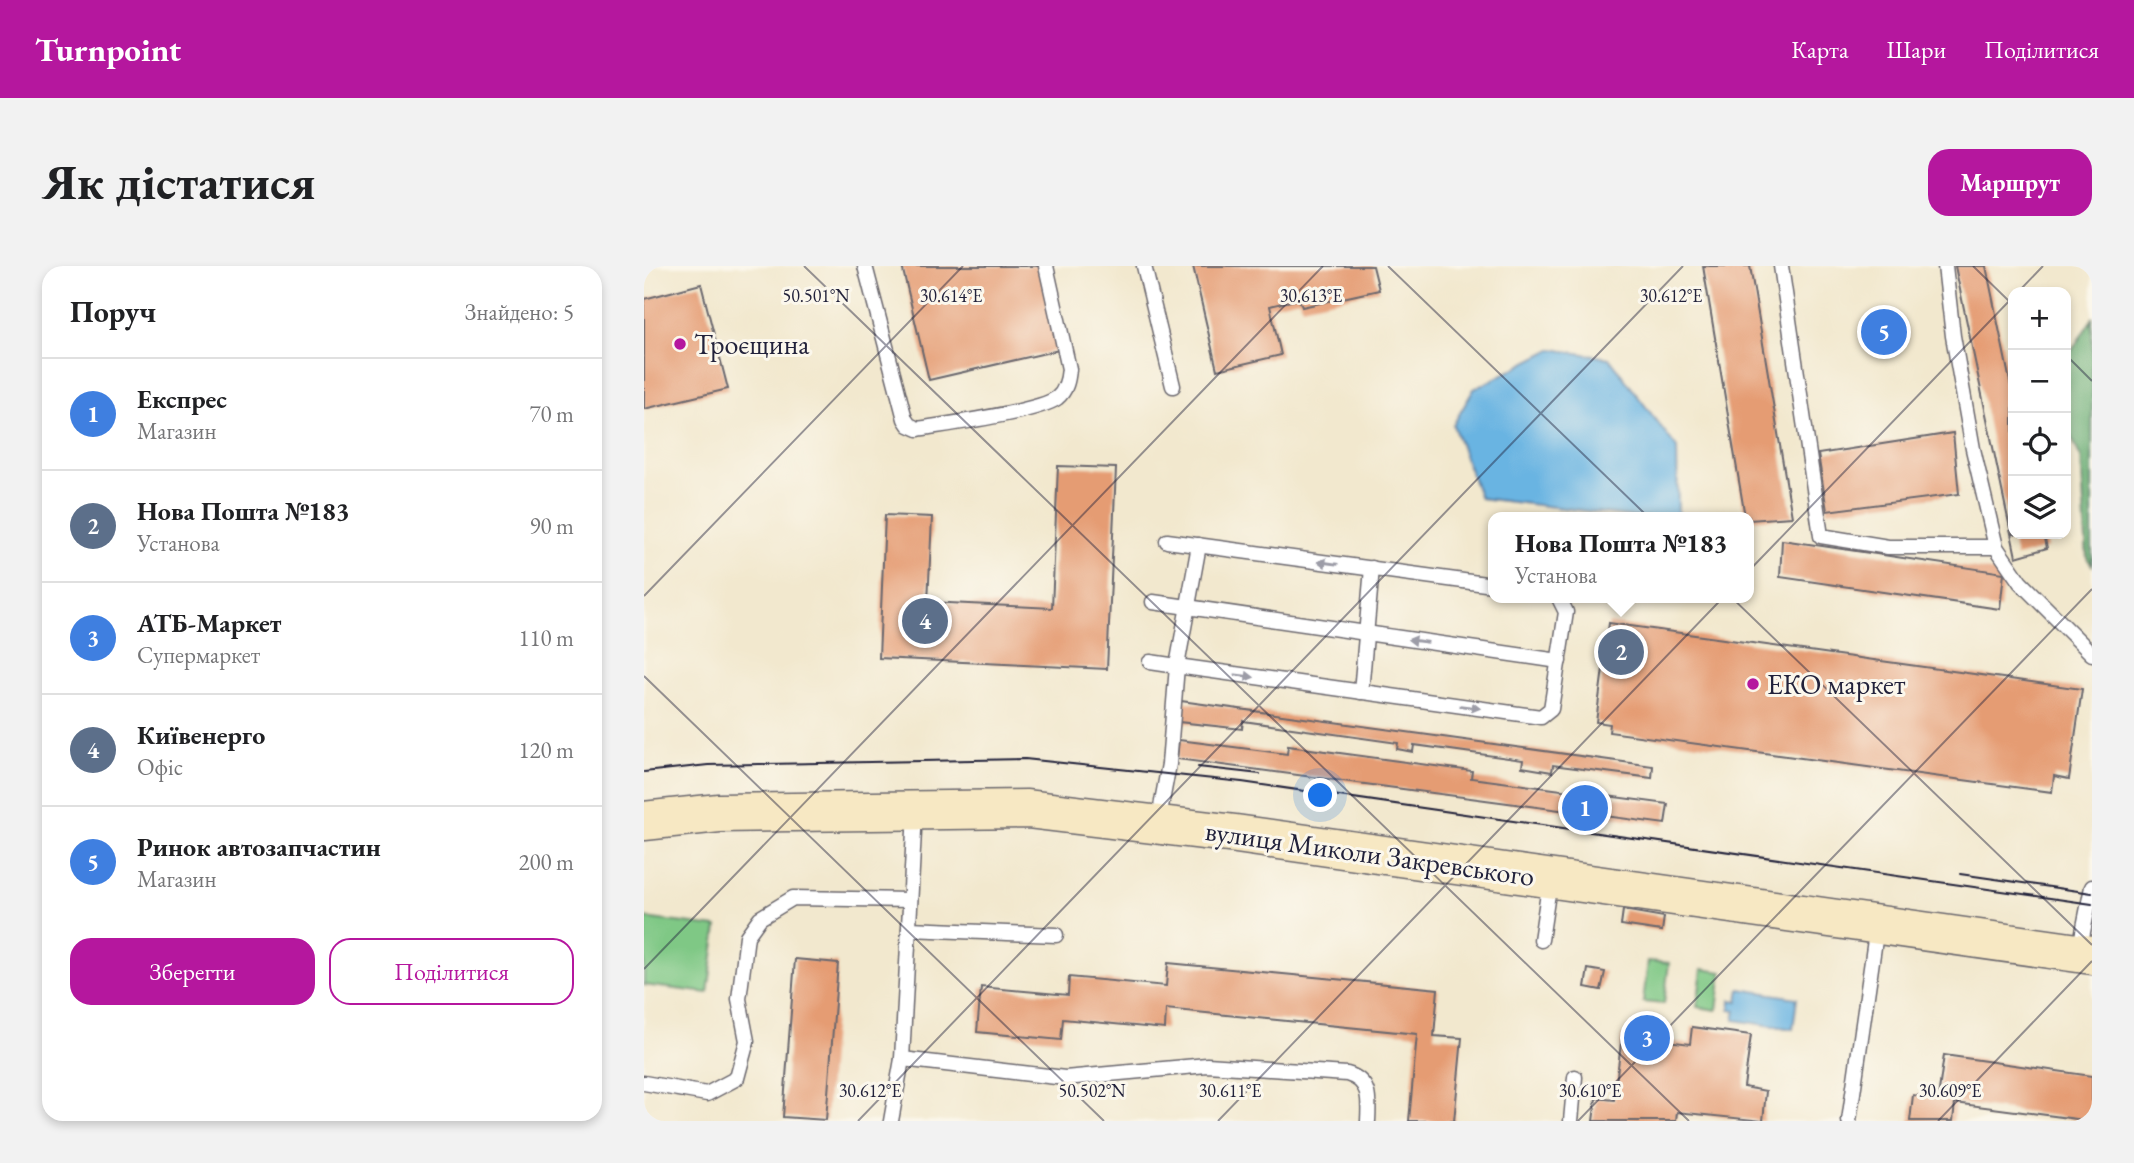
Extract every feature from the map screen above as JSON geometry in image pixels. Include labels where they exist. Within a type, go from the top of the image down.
[{"type":"street","name":"вулиця Миколи Закревського","points":[[644,821],[719,813],[1027,809],[1550,878],[2085,954]]},
{"type":"lane","points":[[865,266],[905,419],[909,425],[918,429],[1037,406],[1059,396],[1068,382],[1069,369],[1046,266]]},
{"type":"lane","points":[[1144,266],[1173,386]]},
{"type":"lane","points":[[1781,266],[1821,536],[1888,547],[1996,547]]},
{"type":"lane","points":[[1945,266],[1953,336],[1973,449],[1996,547],[2020,582],[2092,654]]},
{"type":"lane","points":[[1167,541],[1488,584]]},
{"type":"lane","points":[[1158,825],[1169,764],[1177,666],[1199,545]]},
{"type":"lane","points":[[1361,692],[1372,568]]},
{"type":"lane","points":[[1153,602],[1559,661]]},
{"type":"lane","points":[[1150,662],[1541,717],[1551,709],[1566,612],[1562,603]]},
{"type":"lane","points":[[891,1121],[902,1059],[915,811]]},
{"type":"lane","points":[[1541,940],[1550,878]]},
{"type":"lane","points":[[2085,954],[2092,887]]},
{"type":"lane","points":[[644,1083],[707,1094],[737,1078],[747,1041],[739,999],[747,936],[760,918],[776,906],[793,898],[910,900]]},
{"type":"lane","points":[[1849,1121],[1878,925]]},
{"type":"lane","points":[[909,929],[1056,936]]},
{"type":"lane","points":[[902,1059],[1065,1078],[1208,1065],[1347,1074],[1357,1077],[1370,1097],[1368,1121]]},
{"type":"lane","points":[[1571,1121],[1575,1077]]},
{"type":"green space","points":[[2092,319],[2092,565],[2087,558],[2081,458],[2071,437],[2071,351]]},
{"type":"green space","points":[[644,918],[717,927],[708,993],[644,985]]},
{"type":"green space","points":[[1648,961],[1669,963],[1664,1004],[1643,1002]]},
{"type":"green space","points":[[1702,969],[1722,972],[1717,1010],[1697,1007]]},
{"type":"water","points":[[1552,349],[1609,358],[1677,448],[1678,512],[1593,512],[1480,498],[1453,425],[1474,389]]},
{"type":"water","points":[[1740,989],[1797,998],[1793,1029],[1734,1020],[1736,1010],[1730,1009],[1731,1000],[1738,1001]]},
{"type":"building","points":[[902,266],[1039,266],[1059,350],[929,380]]},
{"type":"building","points":[[1193,266],[1373,266],[1379,290],[1302,307],[1299,299],[1270,306],[1281,355],[1217,370]]},
{"type":"building","points":[[1703,266],[1750,266],[1792,517],[1754,520],[1754,512],[1744,512]]},
{"type":"building","points":[[1955,266],[1986,266],[2008,372],[2008,519]]},
{"type":"building","name":"Троєщина","points":[[701,284],[728,389],[644,409],[644,299]]},
{"type":"building","points":[[1953,433],[1959,494],[1827,511],[1818,454]]},
{"type":"building","points":[[1058,466],[1116,468],[1107,669],[879,658],[885,515],[932,517],[928,602],[1052,608]]},
{"type":"building","points":[[2012,539],[2045,539],[2047,548],[2016,557]]},
{"type":"building","points":[[1782,540],[2004,573],[2000,609],[1780,577]]},
{"type":"building","points":[[1609,623],[2082,689],[2069,779],[2054,776],[2052,792],[1609,732],[1610,724],[1596,722]]},
{"type":"building","points":[[1181,701],[1653,766],[1652,778],[1553,765],[1552,772],[1522,767],[1523,760],[1414,745],[1413,752],[1397,749],[1398,743],[1243,721],[1242,729],[1179,722]]},
{"type":"building","points":[[1179,740],[1287,754],[1288,746],[1472,771],[1471,778],[1668,804],[1665,824],[1177,759]]},
{"type":"building","points":[[1623,910],[1664,917],[1662,931],[1621,925]]},
{"type":"building","points":[[795,959],[838,963],[826,1120],[783,1117]]},
{"type":"building","points":[[1168,963],[1438,989],[1434,1036],[1462,1038],[1454,1121],[1409,1121],[1417,1034],[1166,1009],[1165,1029],[1063,1019],[1061,1040],[977,1032],[981,987],[1068,995],[1069,977],[1166,986]]},
{"type":"building","points":[[1588,969],[1605,972],[1601,990],[1585,987]]},
{"type":"building","points":[[1692,1027],[1751,1035],[1744,1087],[1766,1091],[1763,1121],[1677,1112],[1676,1121],[1593,1121],[1596,1098],[1614,1100],[1622,1035],[1690,1044]]},
{"type":"building","points":[[1944,1055],[2092,1076],[2092,1121],[1955,1103],[1953,1121],[1910,1121],[1913,1095],[1938,1098]]},
{"type":"tram line","points":[[644,772],[708,765],[1025,759],[1242,782],[2092,904]]},
{"type":"tram line","points":[[1198,767],[1260,774]]},
{"type":"tram line","points":[[1960,874],[2092,893]]},
{"type":"place","name":"Ринок автозапчастин","points":[[1884,332]]},
{"type":"place","name":"Троєщина","points":[[680,344]]},
{"type":"place","name":"Київенерго","points":[[925,621]]},
{"type":"place","name":"Нова Пошта №183","points":[[1621,652]]},
{"type":"place","name":"ЕКО маркет","points":[[1753,684]]},
{"type":"place","name":"Експрес","points":[[1585,808]]},
{"type":"place","name":"АТБ-Маркет","points":[[1647,1038]]}]
